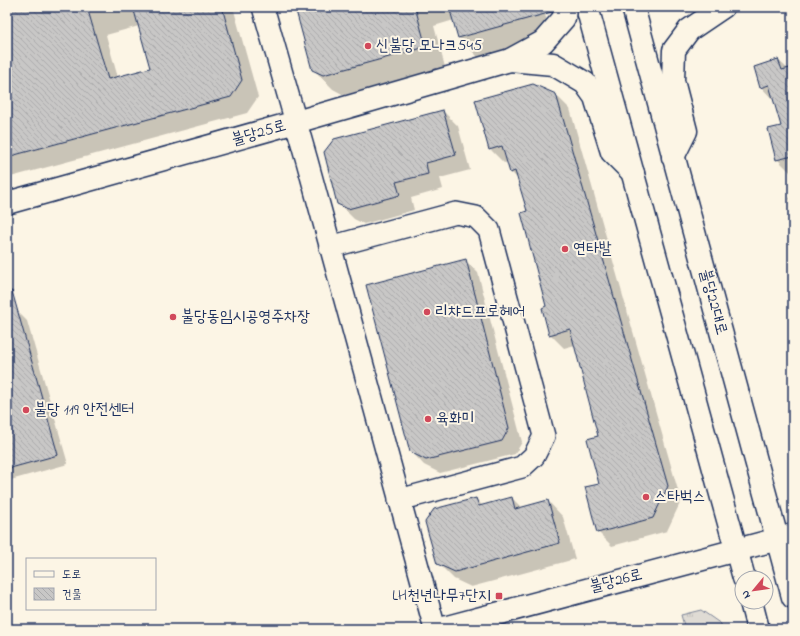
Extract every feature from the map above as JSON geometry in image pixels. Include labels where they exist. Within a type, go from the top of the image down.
[{"type":"street","points":[[263,7],[435,629]]},
{"type":"street","points":[[510,60],[543,42],[564,18],[565,7]]},
{"type":"street","points":[[588,7],[742,570]]},
{"type":"street","name":"불당22대로","points":[[633,7],[673,156],[785,537],[793,597]]},
{"type":"street","points":[[673,156],[686,132],[672,81],[674,50],[689,30],[723,7]]},
{"type":"street","points":[[510,60],[553,64],[585,83],[595,97],[612,152],[633,173]]},
{"type":"street","name":"불당25로","points":[[7,203],[510,60]]},
{"type":"street","points":[[330,247],[456,213],[476,217],[489,230],[544,436],[534,456],[522,467],[399,500]]},
{"type":"street","name":"불당26로","points":[[440,629],[785,537]]},
{"type":"street","points":[[753,610],[758,629]]},
{"type":"green space","points":[[701,610],[721,624],[722,629],[685,629],[681,615]]},
{"type":"building","points":[[7,7],[87,7],[108,79],[150,68],[133,7],[222,7],[242,80],[231,97],[7,157]]},
{"type":"building","name":"신불당 모나크545","points":[[295,7],[415,7],[426,47],[323,75],[312,70]]},
{"type":"building","points":[[449,7],[551,7],[552,12],[458,38]]},
{"type":"building","points":[[778,59],[782,70],[793,67],[793,156],[776,160],[768,129],[781,126],[769,85],[760,88],[754,67]]},
{"type":"building","points":[[533,84],[556,94],[668,486],[653,518],[597,533],[585,487],[599,484],[587,439],[598,436],[570,329],[549,335],[542,308],[546,306],[521,213],[527,211],[515,171],[510,173],[502,146],[489,150],[475,100]]},
{"type":"building","points":[[443,110],[456,155],[426,163],[428,174],[396,182],[400,195],[348,209],[337,204],[324,152],[334,139]]},
{"type":"building","points":[[466,259],[509,428],[502,441],[426,460],[410,452],[366,285]]},
{"type":"building","name":"불당 119 안전센터","points":[[12,291],[58,455],[7,469],[7,292]]},
{"type":"building","points":[[512,497],[515,509],[548,500],[560,543],[455,572],[437,564],[425,522],[434,509],[476,498],[479,506]]},
{"type":"place","name":"신불당 모나크545","points":[[368,46]]},
{"type":"place","name":"연타발","points":[[565,249]]},
{"type":"place","name":"리챠드프로헤어","points":[[427,312]]},
{"type":"place","name":"불당동임시공영주차장","points":[[173,317]]},
{"type":"place","name":"불당 119 안전센터","points":[[26,410]]},
{"type":"place","name":"육화미","points":[[428,419]]},
{"type":"place","name":"스타벅스","points":[[646,497]]},
{"type":"place","name":"LH천년나무7단지","points":[[499,596]]}]
